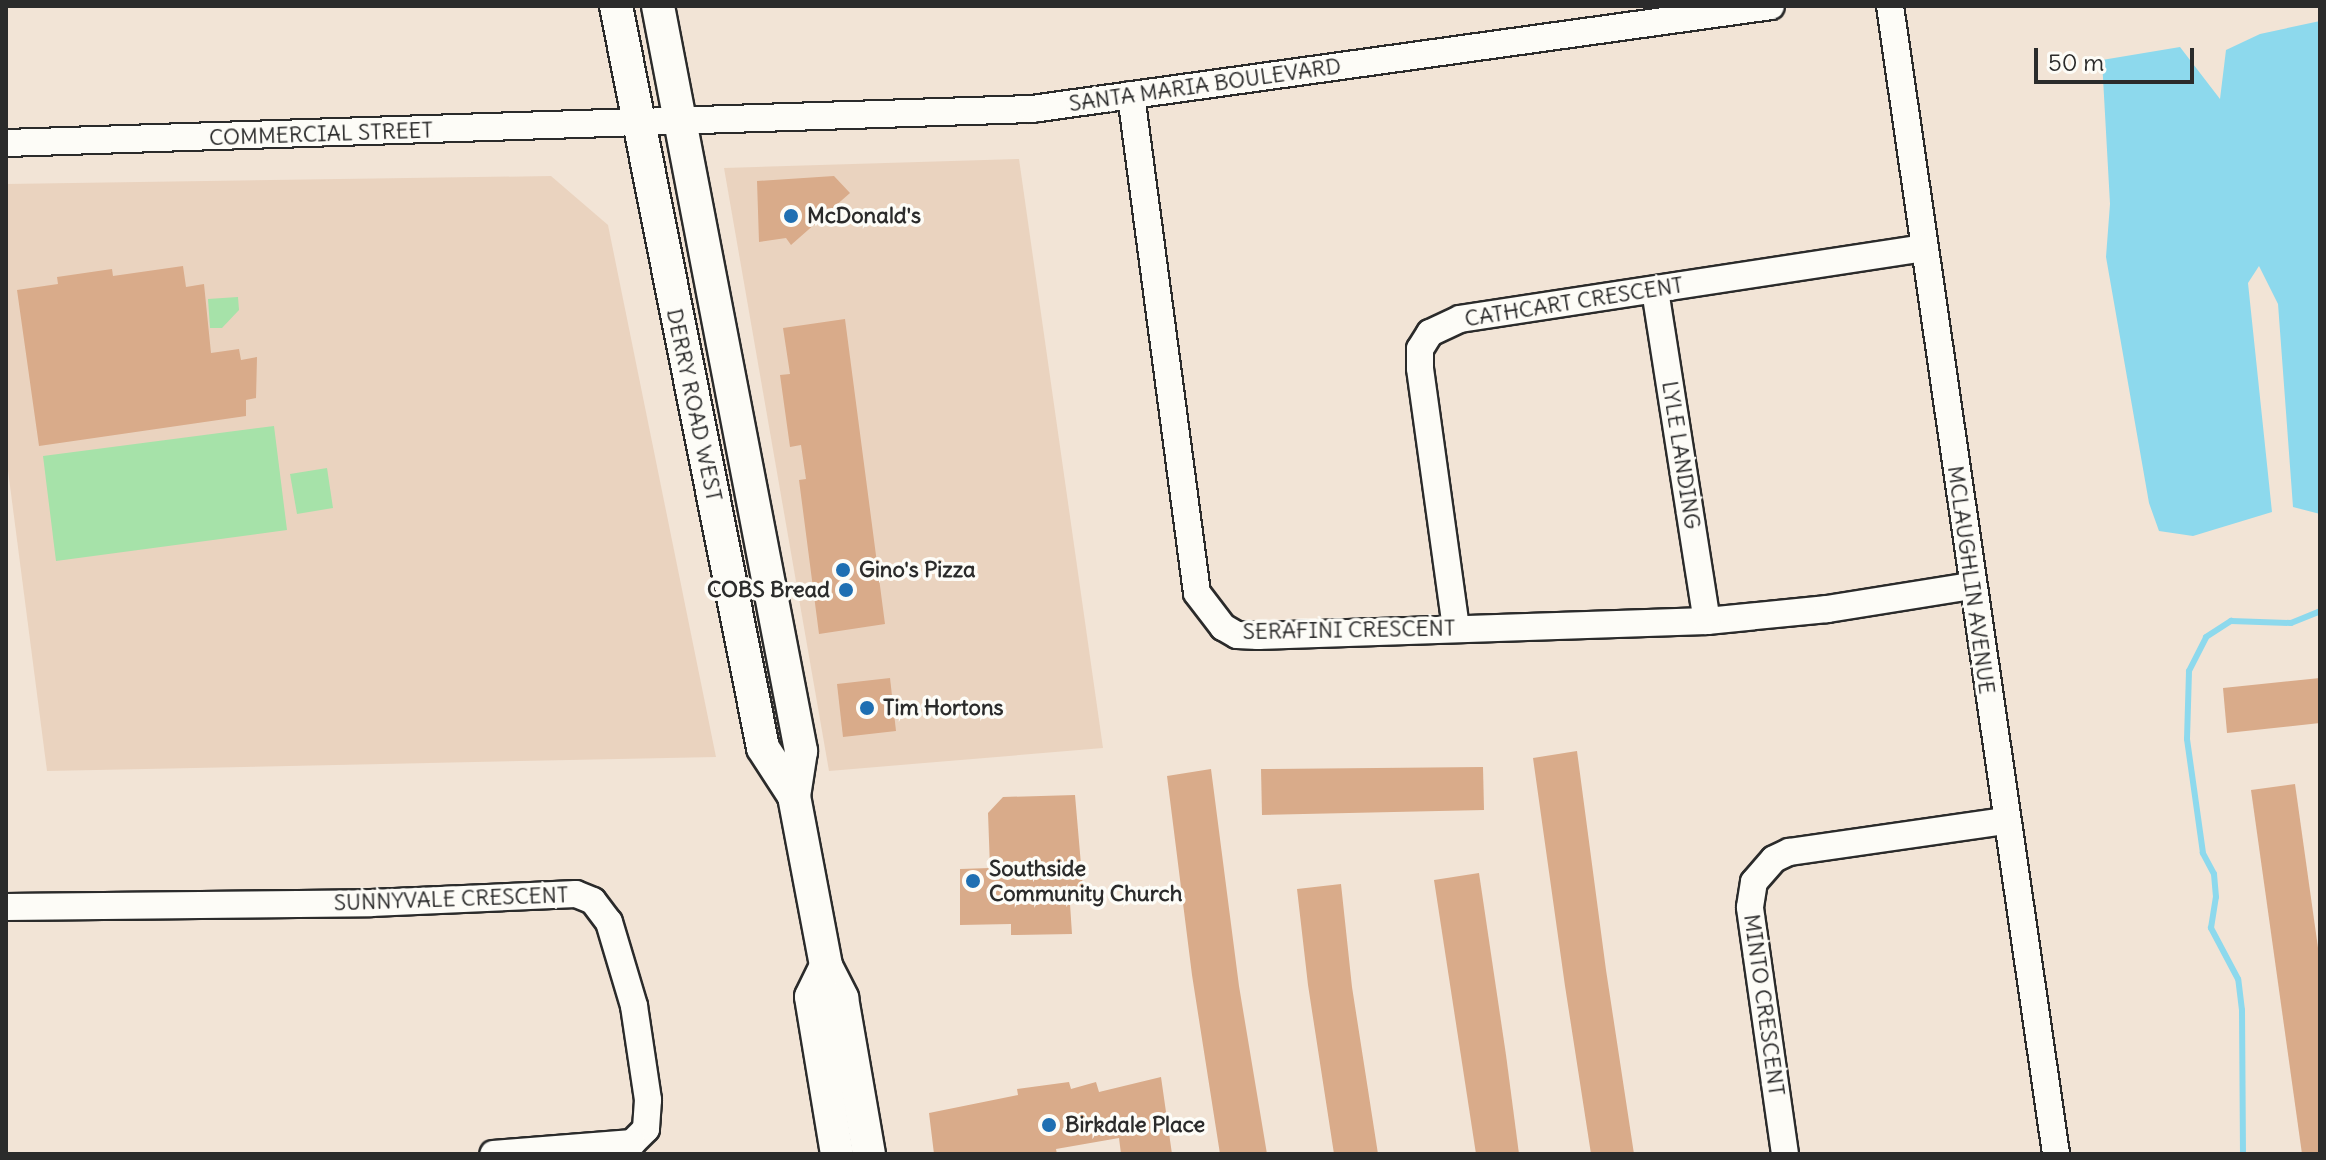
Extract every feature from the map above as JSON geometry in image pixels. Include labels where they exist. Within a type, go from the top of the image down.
[{"type":"main road","name":"DERRY ROAD WEST","points":[[616,6],[635,121],[763,748],[794,796]]},
{"type":"main road","name":"DERRY ROAD WEST","points":[[658,6],[801,751],[794,796],[826,966],[842,998],[869,1154]]},
{"type":"main road","points":[[826,966],[811,997],[837,1154]]},
{"type":"street","name":"SANTA MARIA BOULEVARD","points":[[635,121],[679,123],[981,113],[1771,6]]},
{"type":"street","name":"MCLAUGHLIN AVENUE","points":[[1890,6],[1971,586],[2056,1154]]},
{"type":"street","name":"SERAFINI CRESCENT","points":[[1131,95],[1197,593],[1208,613],[1237,635],[1707,621],[1827,609],[1971,586]]},
{"type":"street","name":"COMMERCIAL STREET","points":[[6,143],[635,121]]},
{"type":"street","name":"CATHCART CRESCENT","points":[[1456,628],[1420,349],[1430,333],[1460,319],[1924,248]]},
{"type":"street","name":"LYLE LANDING","points":[[1655,290],[1707,621]]},
{"type":"street","name":"MINTO CRESCENT","points":[[1785,1154],[1750,907],[1754,882],[1774,859],[1789,852],[2005,821]]},
{"type":"street","name":"SUNNYVALE CRESCENT","points":[[6,907],[371,903],[562,894],[593,901],[609,922],[634,1006],[648,1100],[646,1129],[632,1143],[493,1154]]},
{"type":"shaded area","points":[[1019,159],[1103,748],[829,771],[724,168]]},
{"type":"shaded area","points":[[551,176],[608,225],[716,757],[47,771],[6,455],[6,184]]},
{"type":"green space","points":[[238,297],[239,310],[222,328],[210,328],[208,299]]},
{"type":"green space","points":[[274,426],[287,530],[56,561],[43,456]]},
{"type":"green space","points":[[327,468],[333,508],[297,514],[290,474]]},
{"type":"water","points":[[2320,21],[2320,514],[2293,507],[2278,304],[2259,266],[2248,283],[2272,512],[2193,536],[2159,531],[2149,503],[2106,257],[2110,204],[2102,60],[2180,47],[2220,99],[2226,50],[2260,34]]},
{"type":"building","name":"McDonald's","points":[[834,176],[850,193],[791,245],[786,238],[759,242],[757,181]]},
{"type":"building","points":[[183,266],[186,287],[204,284],[211,353],[239,349],[241,360],[257,357],[256,398],[246,400],[246,416],[39,446],[17,290],[58,284],[57,277],[112,269],[113,276]]},
{"type":"building","points":[[845,319],[885,624],[819,634],[799,480],[806,479],[801,445],[790,447],[780,375],[790,374],[783,328]]},
{"type":"building","name":"Tim Hortons","points":[[890,678],[896,731],[843,737],[837,684]]},
{"type":"building","points":[[2320,678],[2320,723],[2227,733],[2223,688]]},
{"type":"building","points":[[1577,751],[1634,1154],[1591,1154],[1565,986],[1533,758]]},
{"type":"building","points":[[1483,767],[1484,810],[1262,815],[1261,769]]},
{"type":"building","points":[[1211,769],[1239,986],[1267,1154],[1220,1154],[1192,975],[1167,776]]},
{"type":"building","points":[[2295,784],[2320,962],[2320,1154],[2302,1154],[2251,790]]},
{"type":"building","points":[[1075,795],[1083,888],[1069,889],[1072,934],[1011,935],[1011,924],[960,925],[960,869],[990,868],[988,813],[1003,797]]},
{"type":"building","points":[[1479,873],[1519,1154],[1476,1154],[1434,880]]},
{"type":"building","points":[[1341,884],[1352,987],[1378,1154],[1334,1154],[1308,985],[1297,889]]},
{"type":"building","name":"Birkdale Place","points":[[1161,1077],[1172,1154],[1121,1154],[1119,1138],[1056,1149],[1057,1154],[934,1154],[929,1113],[1018,1095],[1017,1089],[1069,1082],[1071,1089],[1096,1082],[1099,1092]]},
{"type":"waterway","points":[[2243,1154],[2242,1010],[2238,979],[2211,928],[2216,897],[2214,874],[2203,853],[2187,739],[2189,671],[2206,637],[2231,621],[2291,623],[2320,611]]},
{"type":"place","name":"McDonald's","points":[[791,216]]},
{"type":"place","name":"Gino's Pizza","points":[[843,570]]},
{"type":"place","name":"COBS Bread","points":[[846,590]]},
{"type":"place","name":"Tim Hortons","points":[[867,708]]},
{"type":"place","name":"Southside Community Church","points":[[973,881]]},
{"type":"place","name":"Birkdale Place","points":[[1049,1125]]}]
